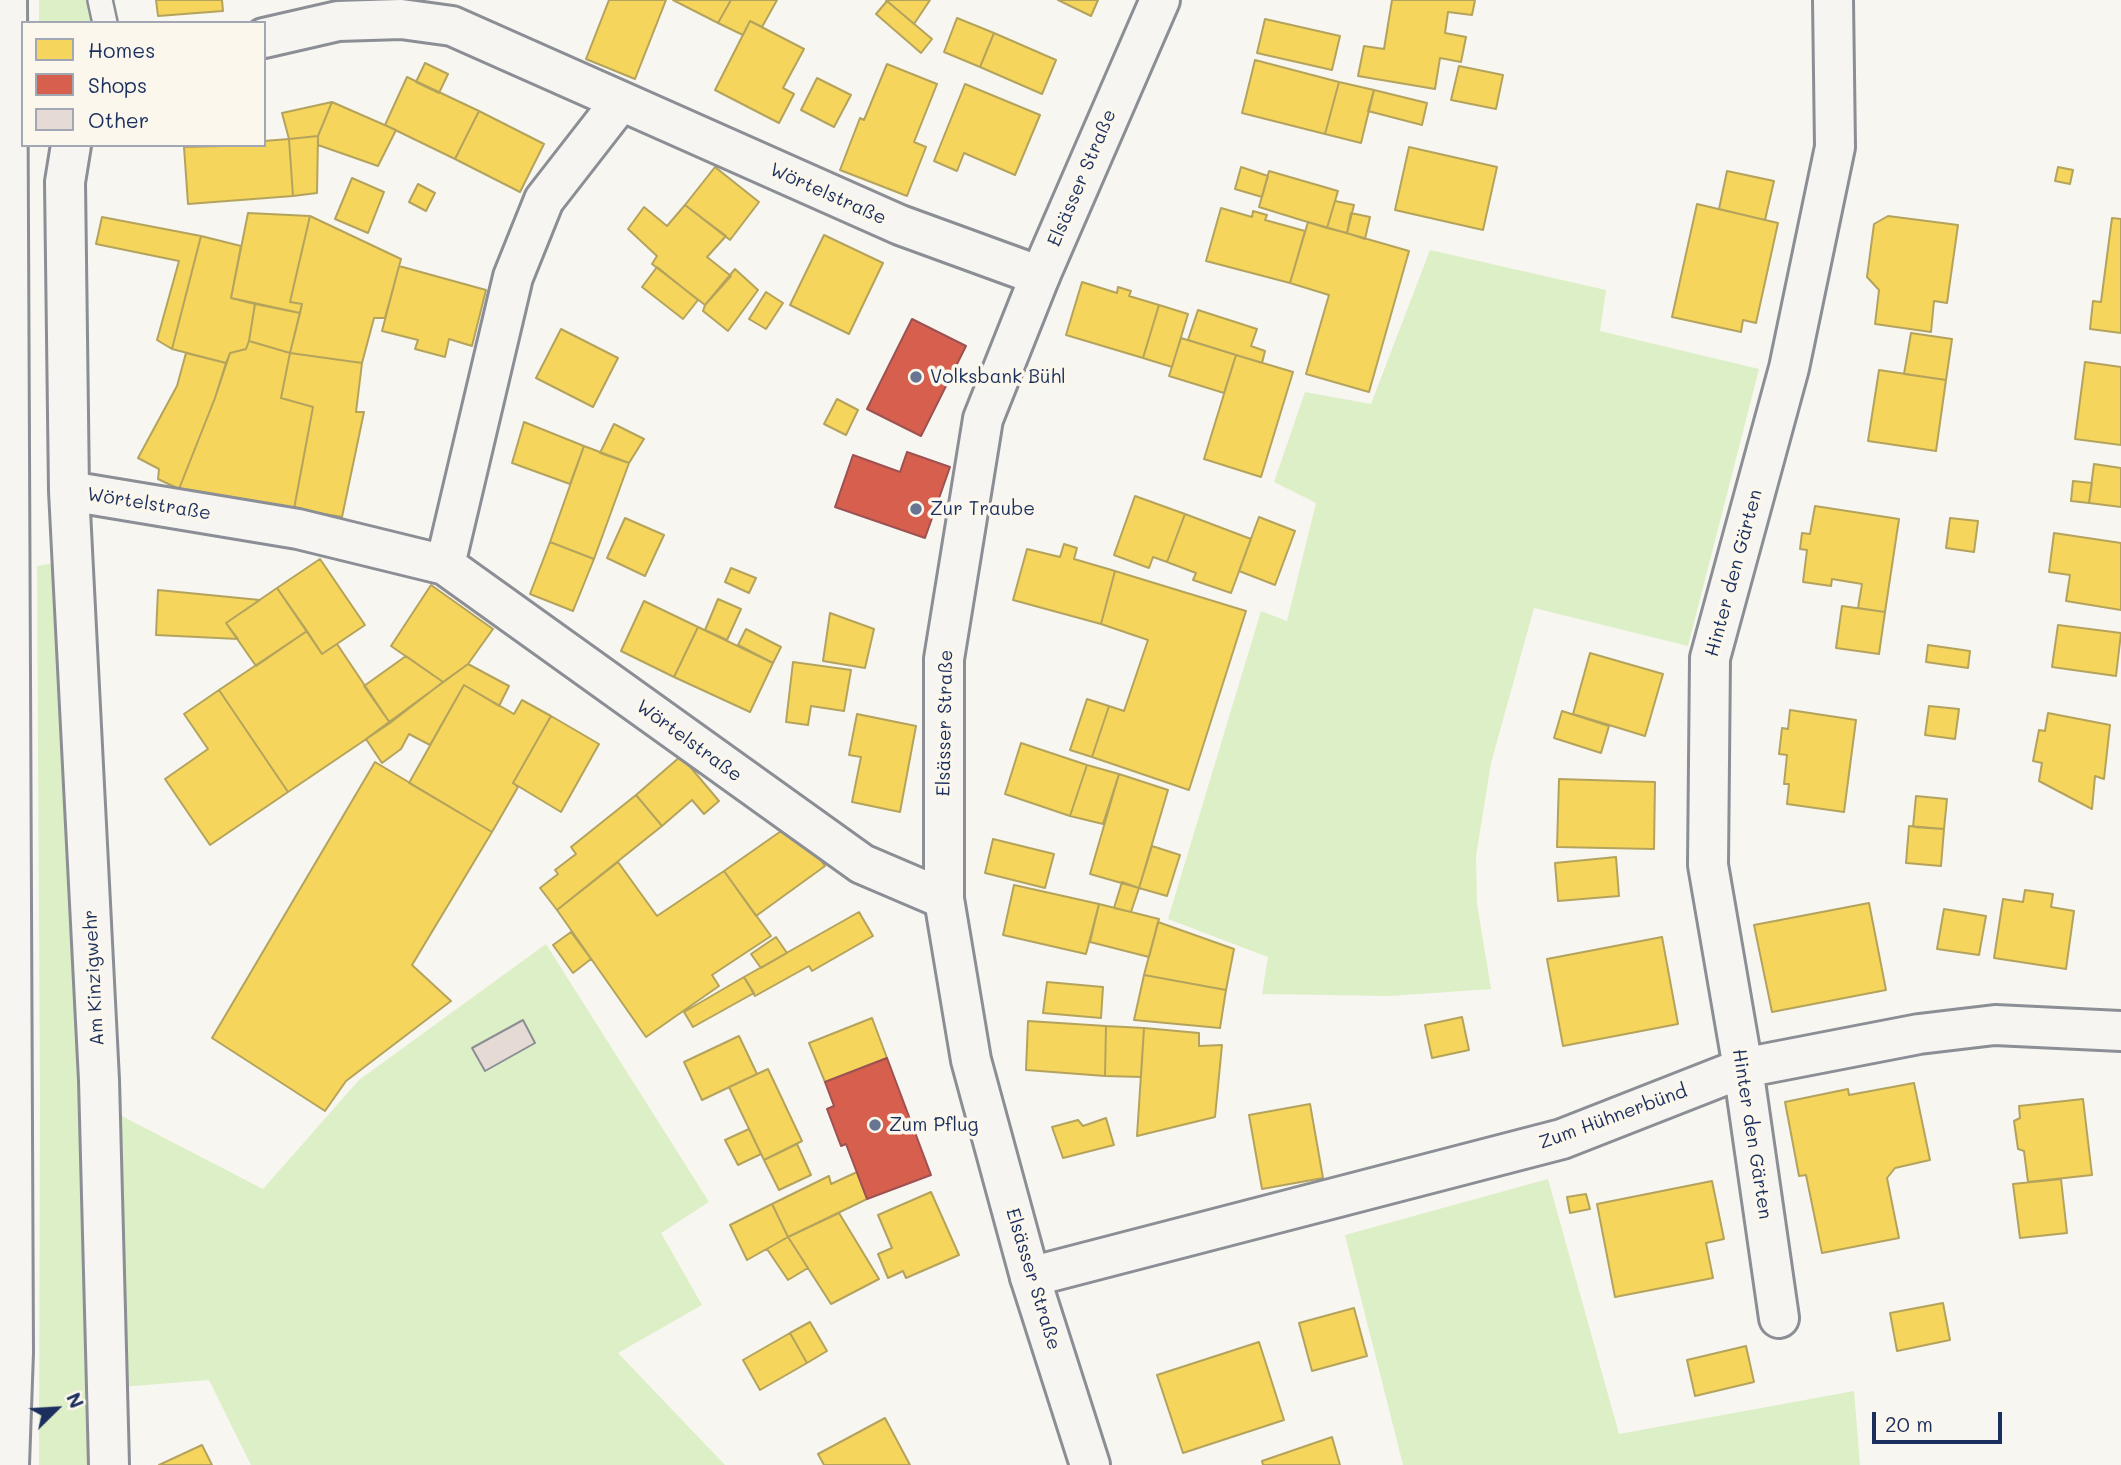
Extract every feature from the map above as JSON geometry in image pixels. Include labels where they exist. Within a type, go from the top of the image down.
[{"type":"main road","points":[[7,0],[13,1352],[9,1465]]},
{"type":"main road","name":"Elsässer Straße","points":[[1090,1465],[1030,1277],[971,1060],[944,899],[944,659],[983,419],[1040,276],[1160,0]]},
{"type":"main road","name":"Hinter den Gärten","points":[[1779,1318],[1743,1068],[1708,864],[1710,658],[1789,368],[1835,147],[1833,0]]},
{"type":"main road","name":"Wörtelstraße","points":[[266,38],[338,21],[401,19],[452,26],[900,226],[1040,276]]},
{"type":"main road","points":[[445,565],[513,277],[544,200],[621,101]]},
{"type":"main road","name":"Wörtelstraße","points":[[71,147],[65,181],[69,491],[298,529],[445,565],[862,864],[944,899]]},
{"type":"main road","name":"Am Kinzigwehr","points":[[69,491],[99,1080],[109,1465]]},
{"type":"main road","name":"Zum Hühnerbünd","points":[[1030,1277],[1562,1139],[1743,1068],[1919,1034],[1995,1025],[2121,1031]]},
{"type":"lane","points":[[100,0],[105,21]]},
{"type":"green space","points":[[39,0],[97,0],[92,21],[39,21]]},
{"type":"green space","points":[[1430,250],[1606,290],[1600,331],[1759,369],[1688,646],[1534,608],[1491,763],[1476,856],[1477,904],[1491,989],[1390,996],[1262,994],[1268,957],[1168,919],[1261,611],[1287,621],[1316,503],[1274,482],[1305,392],[1371,404]]},
{"type":"green space","points":[[61,562],[85,1097],[263,1189],[359,1080],[546,944],[709,1202],[661,1233],[702,1305],[618,1353],[725,1465],[251,1465],[209,1380],[108,1388],[109,1465],[39,1465],[37,566]]},
{"type":"green space","points":[[1548,1179],[1619,1434],[1854,1391],[1860,1465],[1403,1465],[1345,1235]]},
{"type":"building: Homes","points":[[156,0],[222,0],[223,11],[158,16]]},
{"type":"building: Homes","points":[[609,0],[666,0],[635,79],[586,59]]},
{"type":"building: Homes","points":[[673,0],[731,0],[718,23]]},
{"type":"building: Homes","points":[[731,0],[777,0],[762,27],[750,21],[743,35],[718,23]]},
{"type":"building: Homes","points":[[886,0],[930,0],[914,24]]},
{"type":"building: Homes","points":[[1058,0],[1098,0],[1091,16]]},
{"type":"building: Homes","points":[[1392,0],[1475,0],[1472,15],[1448,12],[1445,33],[1466,37],[1461,62],[1440,58],[1435,89],[1358,76],[1364,46],[1384,49]]},
{"type":"building: Homes","points":[[887,1],[932,39],[921,53],[876,14]]},
{"type":"building: Homes","points":[[957,18],[994,33],[980,67],[944,52]]},
{"type":"building: Homes","points":[[1265,19],[1340,36],[1332,70],[1257,53]]},
{"type":"building: Homes","points":[[750,21],[804,49],[783,88],[794,94],[779,123],[715,90]]},
{"type":"building: Homes","points":[[994,33],[1056,60],[1042,94],[980,67]]},
{"type":"building: Homes","points":[[1255,60],[1339,82],[1325,134],[1242,113]]},
{"type":"building: Homes","points":[[425,63],[448,74],[439,93],[416,82]]},
{"type":"building: Homes","points":[[887,64],[937,84],[914,142],[926,147],[907,196],[840,170],[860,118],[864,120]]},
{"type":"building: Homes","points":[[1459,66],[1503,75],[1496,109],[1451,100]]},
{"type":"building: Homes","points":[[407,77],[479,111],[455,159],[385,125]]},
{"type":"building: Homes","points":[[817,78],[851,95],[834,127],[801,110]]},
{"type":"building: Homes","points":[[1339,82],[1374,90],[1361,143],[1325,134]]},
{"type":"building: Homes","points":[[965,84],[1040,115],[1015,175],[964,153],[957,171],[934,161]]},
{"type":"building: Homes","points":[[1374,90],[1427,103],[1422,125],[1368,111]]},
{"type":"building: Homes","points":[[332,102],[318,136],[289,139],[282,113]]},
{"type":"building: Homes","points":[[332,102],[396,130],[378,166],[318,145],[318,136]]},
{"type":"building: Homes","points":[[479,111],[544,144],[520,192],[455,159]]},
{"type":"building: Homes","points":[[318,136],[317,193],[293,196],[289,139]]},
{"type":"building: Homes","points":[[289,139],[293,196],[188,204],[184,147],[266,147],[266,141]]},
{"type":"building: Homes","points":[[1409,147],[1497,167],[1483,230],[1395,210]]},
{"type":"building: Homes","points":[[715,167],[759,202],[730,240],[685,205]]},
{"type":"building: Homes","points":[[1241,167],[1268,176],[1262,197],[1235,189]]},
{"type":"building: Homes","points":[[2058,167],[2073,170],[2070,184],[2055,181]]},
{"type":"building: Homes","points":[[1269,171],[1338,191],[1327,228],[1259,207]]},
{"type":"building: Homes","points":[[1727,171],[1774,181],[1765,220],[1719,209]]},
{"type":"building: Homes","points":[[352,178],[384,192],[368,233],[335,219]]},
{"type":"building: Homes","points":[[418,184],[435,193],[426,211],[409,202]]},
{"type":"building: Homes","points":[[1335,201],[1354,205],[1347,233],[1327,228]]},
{"type":"building: Homes","points":[[1697,204],[1778,223],[1756,323],[1743,320],[1741,332],[1672,317]]},
{"type":"building: Homes","points":[[685,205],[726,236],[707,257],[731,276],[705,305],[652,264],[657,256],[628,229],[644,207],[667,226]]},
{"type":"building: Homes","points":[[1221,208],[1252,217],[1253,211],[1267,215],[1265,220],[1305,231],[1290,283],[1206,261]]},
{"type":"building: Homes","points":[[248,213],[310,216],[290,302],[302,304],[300,313],[231,298]]},
{"type":"building: Homes","points":[[1351,213],[1370,217],[1365,239],[1347,233]]},
{"type":"building: Homes","points":[[310,216],[401,259],[385,318],[374,318],[362,363],[290,353],[302,304],[290,302]]},
{"type":"building: Homes","points":[[1888,216],[1958,225],[1947,303],[1934,301],[1931,332],[1875,324],[1879,290],[1867,277],[1874,224]]},
{"type":"building: Homes","points":[[102,217],[201,236],[172,349],[157,340],[179,261],[96,244]]},
{"type":"building: Homes","points":[[2112,218],[2121,219],[2121,333],[2090,329],[2093,301],[2101,302]]},
{"type":"building: Homes","points":[[1308,222],[1409,251],[1369,392],[1306,374],[1329,295],[1290,283]]},
{"type":"building: Homes","points":[[824,235],[883,263],[849,334],[790,305]]},
{"type":"building: Homes","points":[[201,236],[241,246],[231,298],[255,304],[246,349],[230,353],[226,363],[172,349]]},
{"type":"building: Homes","points":[[399,266],[486,290],[472,346],[449,339],[445,357],[415,349],[418,340],[382,331]]},
{"type":"building: Homes","points":[[657,267],[698,300],[683,319],[642,287]]},
{"type":"building: Homes","points":[[735,269],[758,290],[728,331],[703,311]]},
{"type":"building: Homes","points":[[1082,282],[1117,293],[1118,287],[1131,291],[1129,296],[1159,305],[1143,358],[1066,335]]},
{"type":"building: Homes","points":[[766,292],[783,303],[766,329],[749,319]]},
{"type":"building: Homes","points":[[255,304],[300,313],[290,353],[249,341]]},
{"type":"building: Homes","points":[[1159,305],[1188,314],[1172,367],[1143,358]]},
{"type":"building: Homes","points":[[1198,310],[1257,329],[1251,346],[1265,351],[1262,363],[1188,340]]},
{"type":"building: Homes","points":[[561,329],[618,358],[593,407],[536,378]]},
{"type":"building: Homes","points":[[1911,333],[1952,339],[1946,380],[1904,374]]},
{"type":"building: Homes","points":[[1181,338],[1236,355],[1224,393],[1169,376]]},
{"type":"building: Homes","points":[[249,341],[290,353],[281,398],[313,407],[294,509],[179,489],[230,353],[246,349]]},
{"type":"building: Homes","points":[[186,353],[226,363],[179,489],[158,479],[159,469],[138,458],[177,386]]},
{"type":"building: Homes","points":[[290,353],[362,363],[356,412],[364,412],[342,517],[294,509],[313,407],[281,398]]},
{"type":"building: Homes","points":[[1236,355],[1293,372],[1261,477],[1204,459]]},
{"type":"building: Homes","points":[[2085,362],[2121,367],[2121,445],[2075,439]]},
{"type":"building: Homes","points":[[1879,370],[1946,380],[1936,451],[1868,441]]},
{"type":"building: Homes","points":[[837,399],[858,410],[846,435],[824,424]]},
{"type":"building: Homes","points":[[524,422],[584,446],[570,484],[512,463]]},
{"type":"building: Homes","points":[[614,424],[644,439],[629,463],[600,453]]},
{"type":"building: Homes","points":[[584,446],[629,463],[594,559],[550,542]]},
{"type":"building: Homes","points":[[2094,464],[2121,468],[2121,507],[2089,503]]},
{"type":"building: Homes","points":[[2073,481],[2092,483],[2089,503],[2071,501]]},
{"type":"building: Homes","points":[[1135,496],[1185,514],[1167,562],[1153,557],[1149,568],[1114,555]]},
{"type":"building: Homes","points":[[1815,506],[1899,519],[1885,612],[1858,608],[1862,584],[1832,579],[1831,586],[1803,582],[1807,550],[1800,549],[1802,533],[1810,534]]},
{"type":"building: Homes","points":[[1185,514],[1251,539],[1231,593],[1193,580],[1196,573],[1167,562]]},
{"type":"building: Homes","points":[[1259,517],[1295,531],[1275,585],[1239,571]]},
{"type":"building: Homes","points":[[625,518],[664,535],[645,576],[607,558]]},
{"type":"building: Homes","points":[[1950,518],[1978,521],[1974,552],[1946,548]]},
{"type":"building: Homes","points":[[2054,533],[2121,543],[2121,610],[2066,601],[2070,575],[2049,572]]},
{"type":"building: Homes","points":[[550,542],[594,559],[573,611],[530,594]]},
{"type":"building: Homes","points":[[1064,544],[1077,548],[1074,559],[1115,571],[1101,624],[1013,600],[1027,549],[1060,557]]},
{"type":"building: Homes","points":[[320,559],[365,625],[322,654],[277,588]]},
{"type":"building: Homes","points":[[731,568],[756,578],[749,593],[725,582]]},
{"type":"building: Homes","points":[[1115,571],[1246,611],[1189,790],[1092,757],[1109,706],[1124,711],[1148,640],[1101,624]]},
{"type":"building: Homes","points":[[431,585],[493,629],[468,664],[443,682],[391,646]]},
{"type":"building: Homes","points":[[277,588],[307,631],[256,666],[226,623]]},
{"type":"building: Homes","points":[[158,590],[260,600],[226,623],[238,639],[156,635]]},
{"type":"building: Homes","points":[[718,599],[741,609],[727,640],[705,630]]},
{"type":"building: Homes","points":[[644,601],[698,627],[674,677],[621,651]]},
{"type":"building: Homes","points":[[1842,606],[1885,612],[1879,654],[1836,648]]},
{"type":"building: Homes","points":[[830,613],[874,629],[865,668],[823,661]]},
{"type":"building: Homes","points":[[2058,625],[2121,633],[2116,676],[2052,667]]},
{"type":"building: Homes","points":[[698,627],[773,663],[750,712],[674,677]]},
{"type":"building: Homes","points":[[746,629],[781,647],[773,663],[738,645]]},
{"type":"building: Homes","points":[[307,631],[322,654],[337,644],[390,723],[288,792],[219,690]]},
{"type":"building: Homes","points":[[1928,645],[1970,651],[1968,668],[1926,662]]},
{"type":"building: Homes","points":[[1590,653],[1663,674],[1645,736],[1573,714]]},
{"type":"building: Homes","points":[[406,656],[443,682],[390,723],[364,686]]},
{"type":"building: Homes","points":[[793,662],[851,670],[844,711],[811,706],[808,725],[786,722]]},
{"type":"building: Homes","points":[[468,664],[509,686],[499,706],[464,685],[430,745],[409,734],[401,749],[382,763],[366,739]]},
{"type":"building: Homes","points":[[464,685],[514,714],[522,700],[551,716],[513,783],[518,787],[492,832],[409,783]]},
{"type":"building: Homes","points":[[219,690],[288,792],[210,845],[165,779],[208,749],[184,714]]},
{"type":"building: Homes","points":[[1087,699],[1109,706],[1092,757],[1070,750]]},
{"type":"building: Homes","points":[[1929,706],[1959,709],[1955,739],[1925,735]]},
{"type":"building: Homes","points":[[1790,710],[1856,720],[1844,812],[1787,804],[1789,784],[1784,784],[1787,755],[1779,754],[1782,728],[1788,729]]},
{"type":"building: Homes","points":[[1562,711],[1609,726],[1601,753],[1554,738]]},
{"type":"building: Homes","points":[[2048,713],[2110,725],[2104,779],[2095,776],[2092,809],[2039,781],[2042,763],[2033,761],[2039,730],[2045,731]]},
{"type":"building: Homes","points":[[857,714],[916,726],[900,812],[852,802],[861,757],[849,755]]},
{"type":"building: Homes","points":[[551,716],[599,744],[561,812],[513,783]]},
{"type":"building: Homes","points":[[1021,743],[1087,765],[1070,816],[1005,794]]},
{"type":"building: Homes","points":[[681,756],[719,801],[704,814],[692,800],[662,826],[636,795]]},
{"type":"building: Homes","points":[[375,762],[492,832],[412,965],[451,1001],[346,1081],[325,1111],[212,1038]]},
{"type":"building: Homes","points":[[1087,765],[1119,774],[1103,824],[1070,816]]},
{"type":"building: Homes","points":[[1119,774],[1168,790],[1139,888],[1090,874]]},
{"type":"building: Homes","points":[[1559,779],[1655,782],[1654,849],[1557,847]]},
{"type":"building: Homes","points":[[636,795],[662,826],[557,910],[540,888],[558,874],[555,870],[576,854],[571,847]]},
{"type":"building: Homes","points":[[1916,796],[1947,799],[1944,829],[1913,827]]},
{"type":"building: Homes","points":[[794,822],[825,866],[756,916],[724,871]]},
{"type":"building: Homes","points":[[1909,826],[1944,829],[1941,866],[1906,863]]},
{"type":"building: Homes","points":[[993,839],[1054,854],[1045,888],[985,873]]},
{"type":"building: Homes","points":[[1152,846],[1180,855],[1167,896],[1139,888]]},
{"type":"building: Homes","points":[[1616,857],[1619,896],[1558,901],[1555,863]]},
{"type":"building: Homes","points":[[618,862],[657,916],[724,871],[771,936],[712,975],[719,986],[646,1037],[557,910]]},
{"type":"building: Homes","points":[[1122,882],[1139,888],[1131,912],[1114,908]]},
{"type":"building: Homes","points":[[1014,885],[1099,904],[1086,954],[1003,935]]},
{"type":"building: Homes","points":[[2025,890],[2053,894],[2051,907],[2074,911],[2066,969],[1994,958],[2003,899],[2023,902]]},
{"type":"building: Homes","points":[[1869,903],[1886,990],[1772,1012],[1754,925]]},
{"type":"building: Homes","points":[[1099,904],[1159,919],[1149,957],[1090,942]]},
{"type":"building: Homes","points":[[1944,909],[1986,916],[1979,955],[1937,949]]},
{"type":"building: Homes","points":[[859,912],[873,936],[812,971],[809,966],[755,996],[744,977]]},
{"type":"building: Homes","points":[[1158,922],[1234,949],[1226,990],[1144,975]]},
{"type":"building: Homes","points":[[571,932],[591,959],[573,973],[553,945]]},
{"type":"building: Homes","points":[[776,937],[787,953],[761,968],[751,954]]},
{"type":"building: Homes","points":[[1662,937],[1678,1024],[1563,1046],[1547,959]]},
{"type":"building: Homes","points":[[1144,975],[1226,990],[1220,1028],[1134,1020]]},
{"type":"building: Homes","points":[[744,977],[754,993],[693,1027],[684,1012]]},
{"type":"building: Homes","points":[[1047,982],[1103,987],[1101,1018],[1043,1013]]},
{"type":"building: Homes","points":[[1462,1017],[1469,1050],[1432,1058],[1425,1025]]},
{"type":"building: Homes","points":[[872,1018],[887,1058],[825,1082],[809,1043]]},
{"type":"building: Homes","points":[[1028,1021],[1106,1026],[1105,1076],[1026,1070]]},
{"type":"building: Homes","points":[[1106,1026],[1144,1028],[1141,1077],[1105,1076]]},
{"type":"building: Homes","points":[[1144,1028],[1199,1033],[1199,1046],[1222,1045],[1215,1117],[1137,1136]]},
{"type":"building: Homes","points":[[739,1036],[757,1074],[702,1100],[684,1062]]},
{"type":"building: Homes","points":[[768,1069],[802,1141],[764,1160],[729,1087]]},
{"type":"building: Homes","points":[[1914,1083],[1930,1160],[1895,1168],[1887,1178],[1899,1238],[1822,1253],[1806,1175],[1799,1176],[1785,1102],[1848,1089],[1849,1095]]},
{"type":"building: Homes","points":[[2083,1099],[2092,1175],[2028,1182],[2024,1151],[2018,1149],[2014,1121],[2020,1118],[2019,1106]]},
{"type":"building: Homes","points":[[1310,1104],[1323,1178],[1262,1189],[1249,1115]]},
{"type":"building: Homes","points":[[1106,1118],[1114,1145],[1063,1158],[1052,1127],[1078,1120],[1083,1126]]},
{"type":"building: Homes","points":[[749,1129],[761,1154],[738,1165],[725,1140]]},
{"type":"building: Homes","points":[[797,1144],[811,1175],[779,1190],[764,1160]]},
{"type":"building: Homes","points":[[857,1172],[867,1199],[788,1237],[772,1204],[829,1176],[831,1184]]},
{"type":"building: Homes","points":[[2061,1179],[2067,1233],[2020,1238],[2013,1184]]},
{"type":"building: Homes","points":[[1712,1181],[1724,1239],[1706,1243],[1713,1278],[1615,1297],[1597,1204]]},
{"type":"building: Homes","points":[[931,1192],[959,1255],[906,1278],[903,1271],[888,1278],[878,1254],[892,1248],[878,1215]]},
{"type":"building: Homes","points":[[1586,1194],[1590,1209],[1570,1213],[1567,1197]]},
{"type":"building: Homes","points":[[772,1204],[788,1237],[747,1260],[730,1225]]},
{"type":"building: Homes","points":[[839,1213],[879,1279],[831,1304],[788,1237]]},
{"type":"building: Homes","points":[[788,1237],[808,1268],[788,1280],[767,1249]]},
{"type":"building: Homes","points":[[1943,1303],[1950,1340],[1897,1351],[1890,1313]]},
{"type":"building: Homes","points":[[1354,1308],[1367,1356],[1312,1371],[1299,1323]]},
{"type":"building: Homes","points":[[810,1322],[827,1351],[807,1363],[790,1333]]},
{"type":"building: Homes","points":[[790,1333],[807,1363],[760,1390],[743,1360]]},
{"type":"building: Homes","points":[[1259,1342],[1284,1420],[1183,1453],[1157,1375]]},
{"type":"building: Homes","points":[[1746,1346],[1754,1382],[1695,1396],[1687,1360]]},
{"type":"building: Homes","points":[[885,1418],[910,1465],[824,1465],[818,1454]]},
{"type":"building: Homes","points":[[1332,1437],[1340,1465],[1263,1465],[1262,1461]]},
{"type":"building: Homes","points":[[202,1445],[212,1465],[159,1465]]},
{"type":"building: Shops","name":"Volksbank Bühl","points":[[912,319],[966,346],[921,436],[867,409]]},
{"type":"building: Shops","points":[[907,452],[950,467],[925,538],[835,507],[853,455],[900,472]]},
{"type":"building: Shops","points":[[887,1058],[931,1175],[867,1199],[846,1144],[841,1146],[827,1109],[834,1106],[825,1082]]},
{"type":"building: Other","points":[[523,1020],[535,1043],[485,1071],[472,1048]]},
{"type":"place","name":"Volksbank Bühl","points":[[916,377]]},
{"type":"place","name":"Zur Traube","points":[[916,509]]},
{"type":"place","name":"Zum Pflug","points":[[875,1125]]}]
